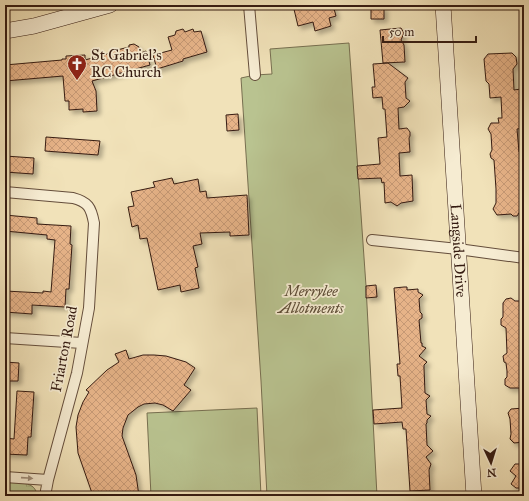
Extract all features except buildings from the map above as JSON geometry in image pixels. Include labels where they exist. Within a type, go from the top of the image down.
[{"type":"street","points":[[5,31],[34,26],[110,5]]},
{"type":"street","points":[[249,5],[255,75]]},
{"type":"street","name":"Langside Drive","points":[[442,5],[474,496]]},
{"type":"street","name":"Friarton Road","points":[[5,192],[82,200],[91,210],[94,222],[89,308],[77,373],[45,496]]},
{"type":"street","points":[[372,240],[524,258]]},
{"type":"street","points":[[5,338],[82,343]]},
{"type":"street","points":[[5,476],[48,480]]},
{"type":"green space","name":"Merrylee Allotments","points":[[349,43],[366,286],[377,496],[267,496],[241,78],[272,74],[270,49]]},
{"type":"green space","points":[[257,408],[261,496],[151,496],[147,413]]},
{"type":"green space","points":[[5,482],[25,483],[30,485],[36,491],[37,496],[5,496]]},
{"type":"place","name":"St Gabriel's RC Church","points":[[77,81]]}]
